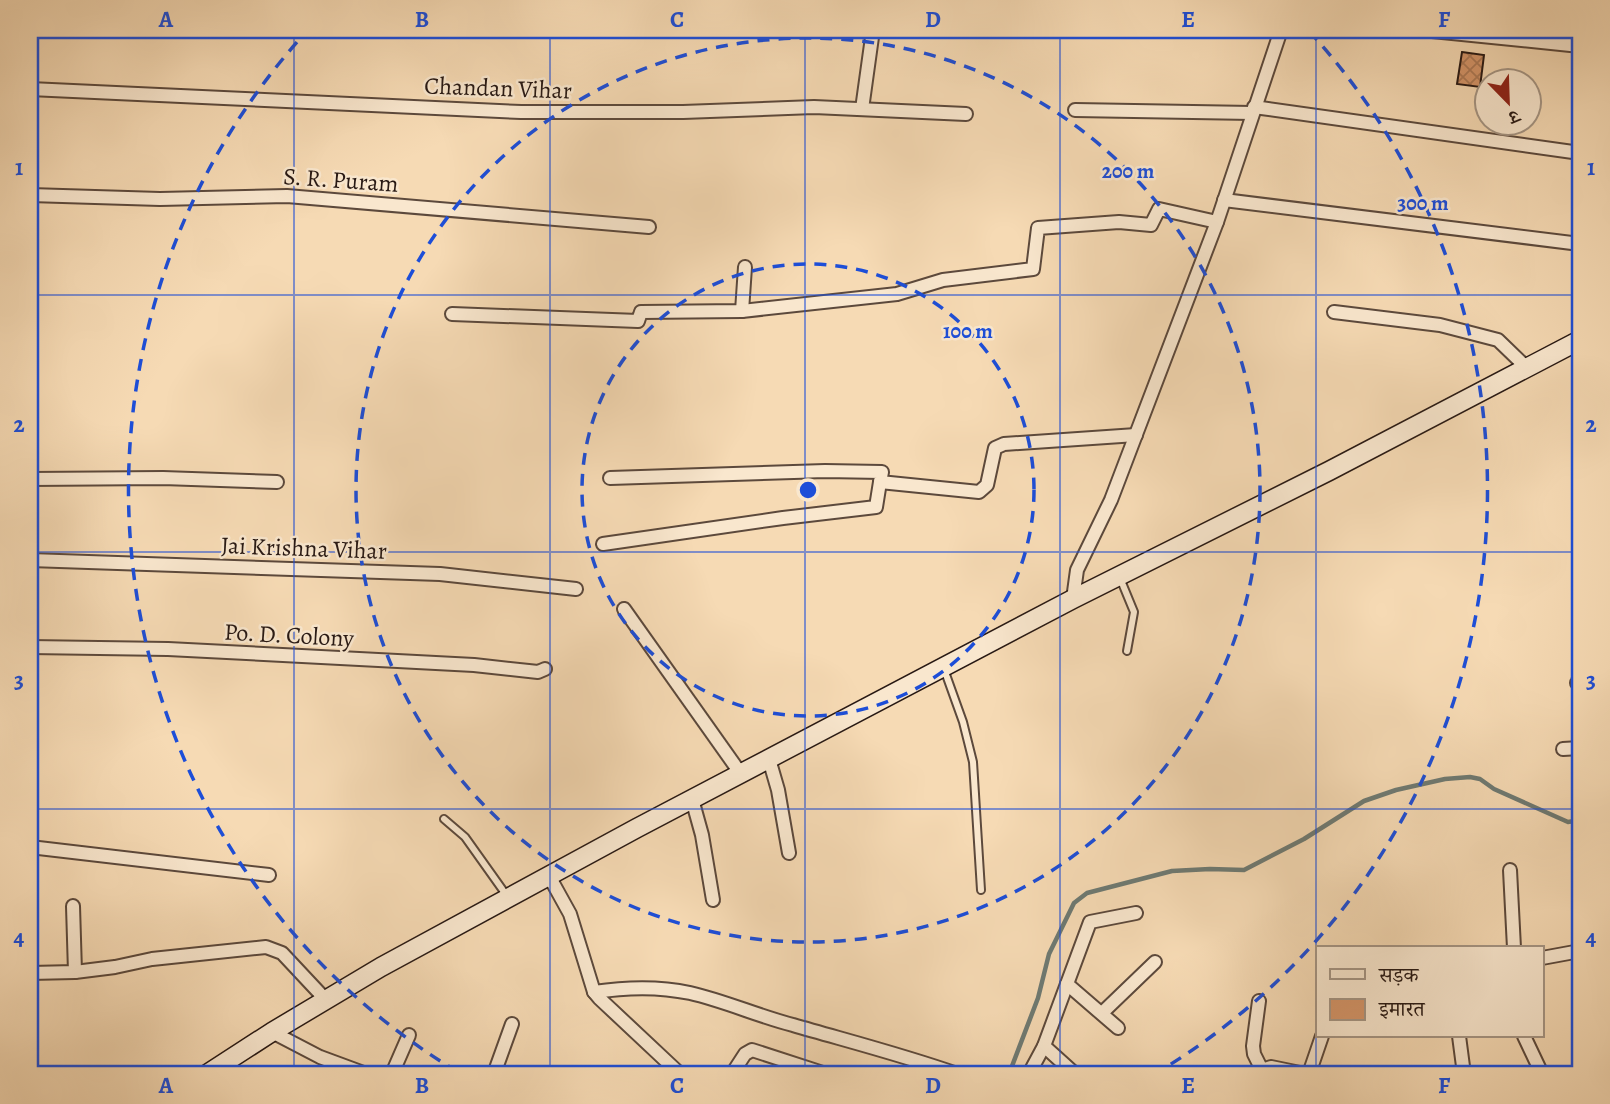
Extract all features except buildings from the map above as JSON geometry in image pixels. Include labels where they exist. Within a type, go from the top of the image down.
[{"type":"street","points":[[862,109],[873,30]]},
{"type":"street","points":[[1073,599],[1077,570],[1111,500],[1217,222],[1281,30]]},
{"type":"street","points":[[1422,30],[1580,46]]},
{"type":"street","name":"Chandan Vihar","points":[[30,89],[521,111],[683,112],[814,107],[966,114]]},
{"type":"street","points":[[1074,110],[1253,110],[1580,153]]},
{"type":"street","name":"S. R. Puram","points":[[30,195],[160,199],[287,196],[649,227]]},
{"type":"street","points":[[1224,200],[1580,244]]},
{"type":"street","points":[[452,314],[638,321],[641,312],[742,311],[897,293],[943,280],[1033,269],[1038,228],[1119,222],[1151,225],[1159,209],[1217,222]]},
{"type":"street","points":[[742,311],[745,267]]},
{"type":"street","points":[[1334,312],[1440,325],[1499,340],[1527,368]]},
{"type":"street","points":[[207,1074],[230,1069],[272,1032],[326,1000],[692,799],[1073,599],[1329,471],[1580,340]]},
{"type":"street","points":[[880,482],[979,492],[987,485],[995,448],[1004,444],[1136,435]]},
{"type":"street","points":[[603,544],[783,518],[876,508],[883,472],[825,471],[610,478]]},
{"type":"street","points":[[30,479],[163,478],[277,482]]},
{"type":"street","name":"Jai Krishna Vihar","points":[[30,561],[440,574],[576,589]]},
{"type":"street","points":[[624,609],[741,774]]},
{"type":"street","name":"Po. D. Colony","points":[[30,647],[168,649],[474,665],[538,672],[545,669]]},
{"type":"street","points":[[1563,749],[1580,748]]},
{"type":"street","points":[[769,759],[778,790],[789,853]]},
{"type":"street","points":[[692,799],[702,835],[713,900]]},
{"type":"street","points":[[30,847],[269,875]]},
{"type":"street","points":[[1510,870],[1514,946]]},
{"type":"street","points":[[549,876],[570,914],[594,992],[680,1074]]},
{"type":"street","points":[[73,905],[75,972]]},
{"type":"street","points":[[1029,1074],[1044,1046],[1090,922],[1136,913]]},
{"type":"street","points":[[30,973],[75,972],[152,959],[266,947],[282,953],[326,1000]]},
{"type":"street","points":[[1544,958],[1580,951]]},
{"type":"street","points":[[1101,1013],[1156,962]]},
{"type":"street","points":[[1067,984],[1118,1028]]},
{"type":"street","points":[[594,992],[623,988],[656,988],[691,993],[789,1025],[913,1058],[957,1074]]},
{"type":"street","points":[[1259,1001],[1254,1054],[1262,1072],[1271,1067],[1307,1074],[1321,1038]]},
{"type":"street","points":[[494,1074],[512,1024]]},
{"type":"street","points":[[272,1032],[320,1057],[366,1074]]},
{"type":"street","points":[[392,1074],[409,1035]]},
{"type":"street","points":[[1459,1038],[1464,1074]]},
{"type":"street","points":[[1525,1038],[1542,1074]]},
{"type":"street","points":[[1044,1046],[1074,1074]]},
{"type":"street","points":[[732,1074],[745,1054],[752,1049],[826,1074]]},
{"type":"lane","points":[[1119,576],[1134,612],[1127,651]]},
{"type":"lane","points":[[943,667],[963,722],[973,762],[981,890]]},
{"type":"lane","points":[[444,819],[465,837],[508,898]]},
{"type":"waterway","points":[[1009,1074],[1038,998],[1049,954],[1074,903],[1087,893],[1172,871],[1244,870],[1304,839],[1364,801],[1396,790],[1445,779],[1480,779],[1494,789],[1568,822],[1580,820]]}]
